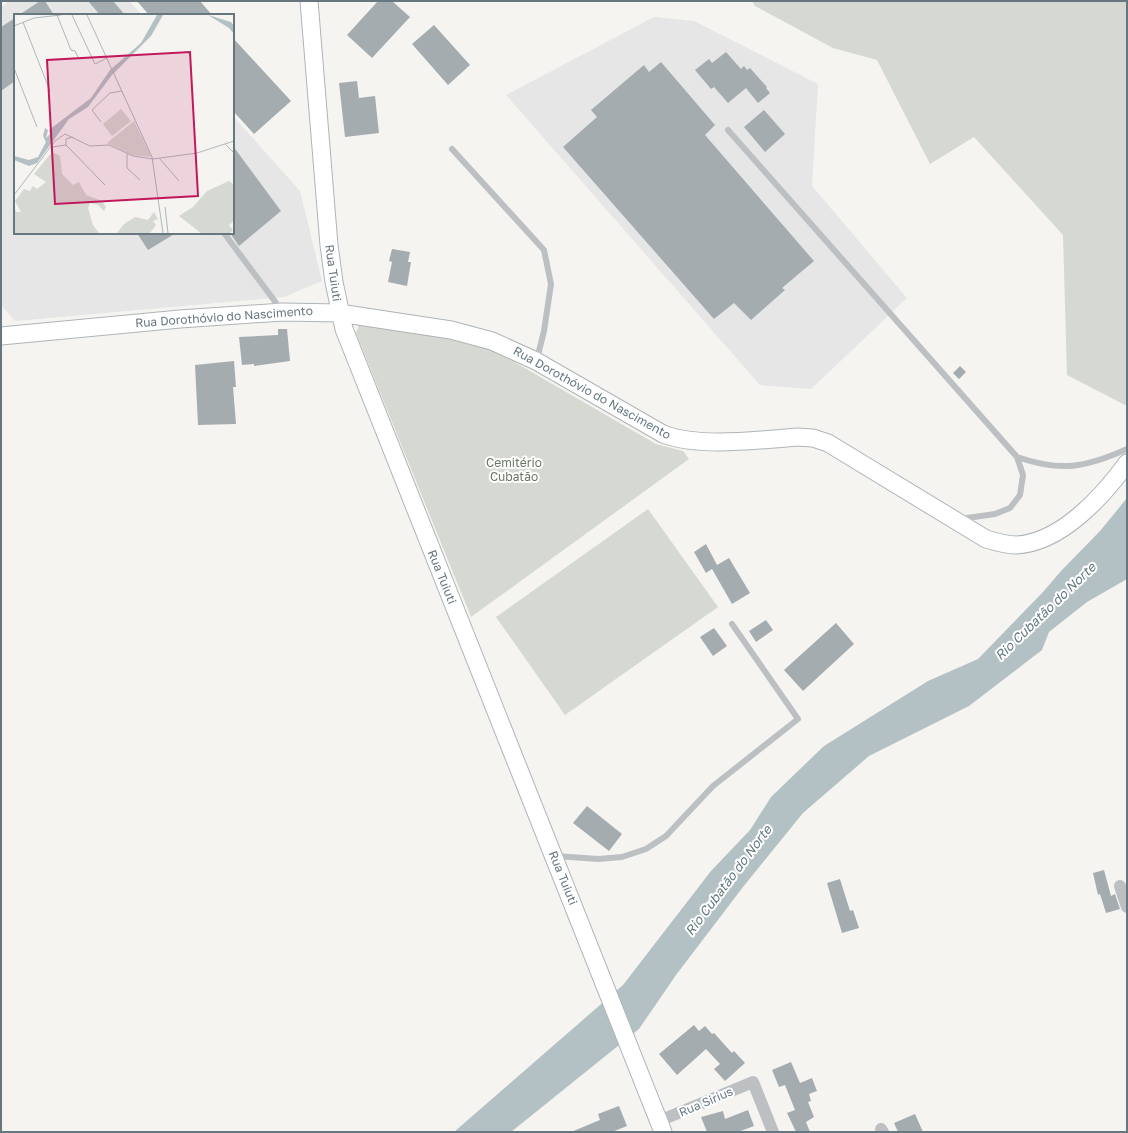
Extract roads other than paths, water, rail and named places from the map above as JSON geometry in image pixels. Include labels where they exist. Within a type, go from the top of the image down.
[{"type":"street","name":"Rua Tuiuti","points":[[309,1],[329,245],[339,313],[350,348],[603,978],[661,1127]]},
{"type":"street","name":"Rua Dorothóvio do Nascimento","points":[[1,336],[180,318],[283,312],[339,313],[473,335],[511,348],[663,434],[676,439],[703,442],[798,437],[812,438],[828,443],[986,539],[1017,545],[1053,534],[1076,518],[1100,496],[1127,463]]},
{"type":"street","points":[[1120,886],[1127,907]]},
{"type":"street","name":"Rua Sirius","points":[[661,1127],[753,1082],[773,1132]]},
{"type":"lane","points":[[728,130],[1017,457],[1023,476],[1020,495],[1010,508],[995,514],[953,520]]},
{"type":"lane","points":[[452,149],[544,250],[551,284],[544,331],[536,361]]},
{"type":"lane","points":[[225,234],[283,312]]},
{"type":"lane","points":[[1017,457],[1050,466],[1083,466],[1103,460],[1127,449]]},
{"type":"lane","points":[[554,856],[598,859],[622,857],[646,849],[666,836],[713,786],[798,719],[732,624]]},
{"type":"water","name":"Rio Cubatão do Norte","points":[[1127,498],[1127,579],[1087,602],[1049,632],[1042,650],[969,706],[869,756],[803,813],[743,887],[676,975],[639,1029],[511,1132],[454,1132],[623,985],[711,871],[750,830],[771,797],[824,746],[928,681],[978,659],[1100,531]]},
{"type":"park label","name":"Cemitério Cubatão","points":[[514,470]]}]
